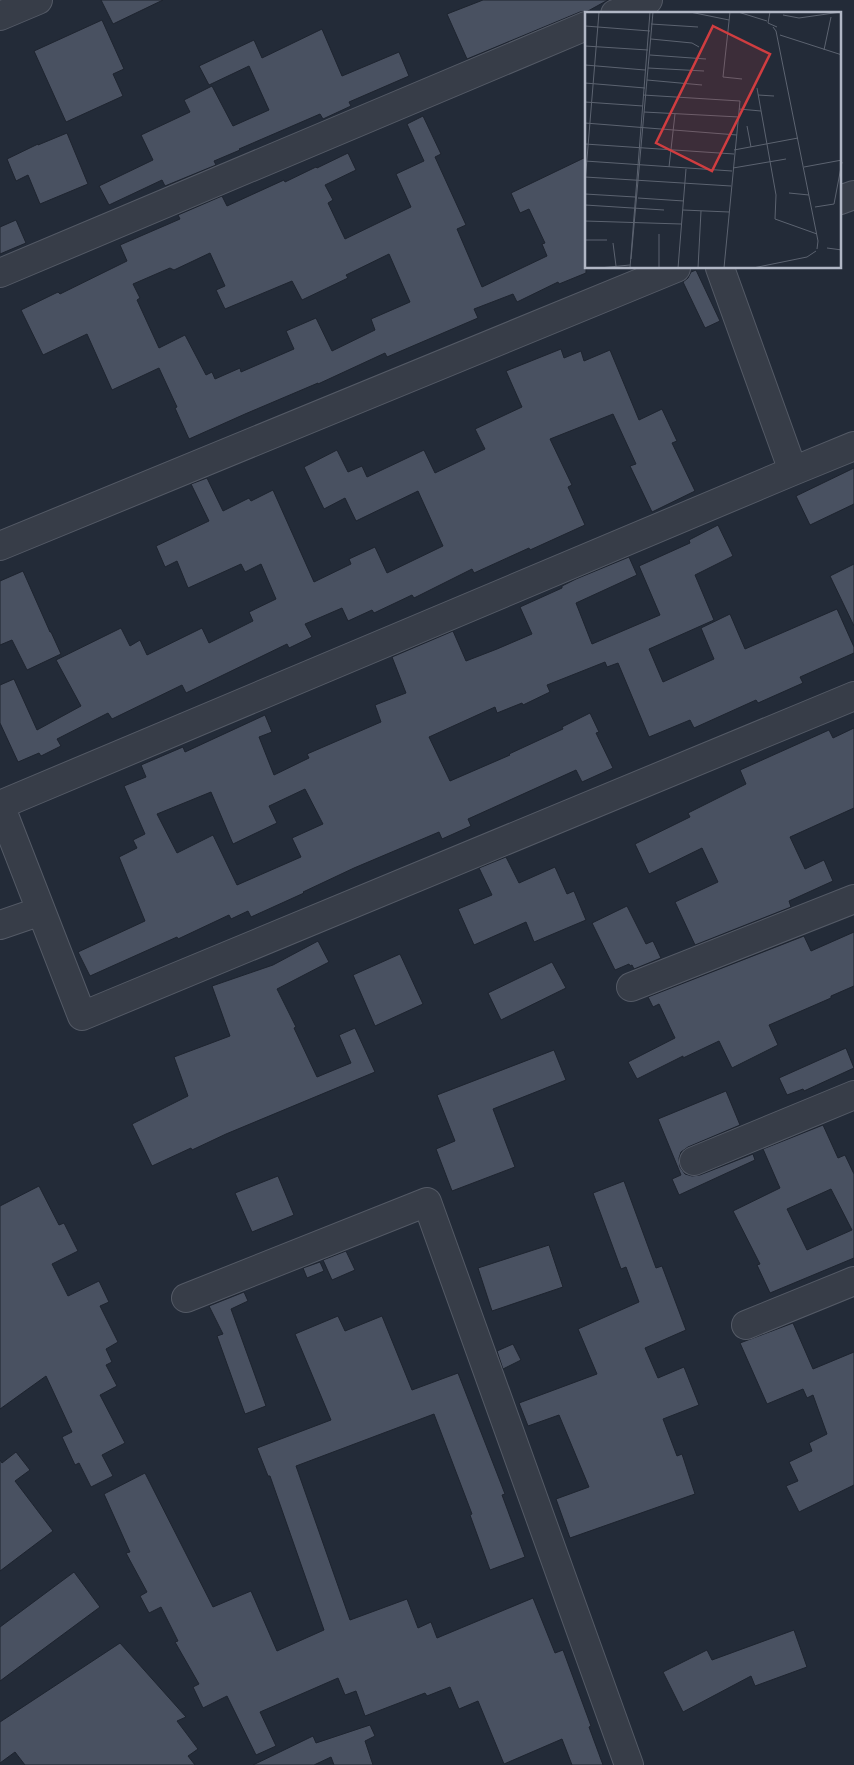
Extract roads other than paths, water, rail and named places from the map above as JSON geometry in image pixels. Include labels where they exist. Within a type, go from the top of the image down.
[{"type":"street","points":[[0,16],[38,0]]},
{"type":"street","points":[[618,10],[648,0]]},
{"type":"street","points":[[0,273],[585,26]]},
{"type":"street","points":[[842,199],[854,195]]},
{"type":"street","points":[[0,546],[674,269]]},
{"type":"street","points":[[720,269],[793,471]]},
{"type":"street","points":[[854,446],[0,805],[82,1016],[854,696]]},
{"type":"street","points":[[631,987],[854,899]]},
{"type":"street","points":[[0,925],[41,910]]},
{"type":"street","points":[[694,1161],[854,1095]]},
{"type":"street","points":[[186,1298],[427,1202],[629,1765]]},
{"type":"street","points":[[746,1325],[854,1281]]}]
